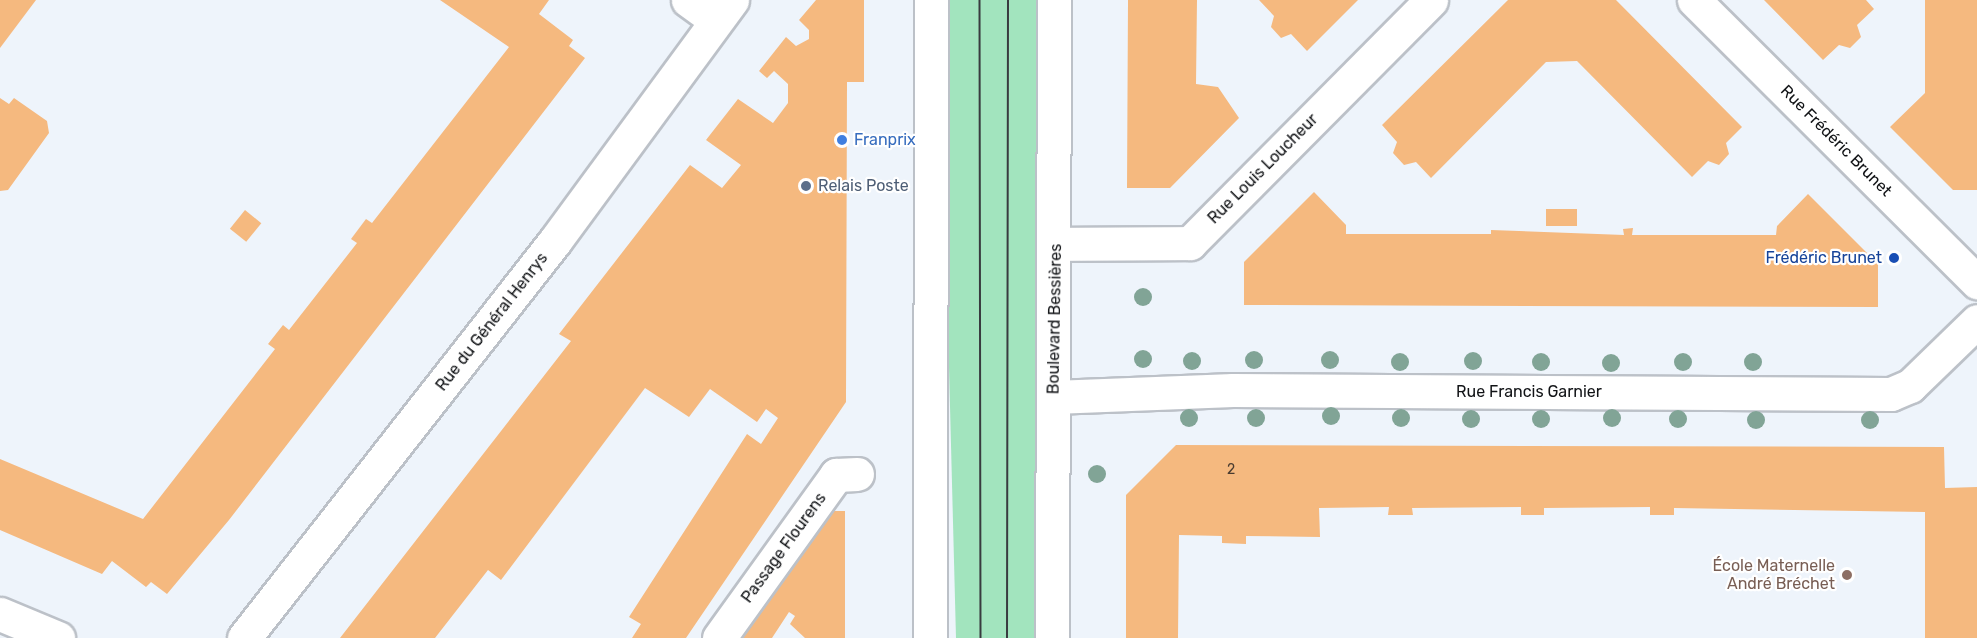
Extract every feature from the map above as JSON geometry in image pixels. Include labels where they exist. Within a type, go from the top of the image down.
[{"type":"street","points":[[688,0],[724,10]]},
{"type":"street","points":[[930,638],[931,0]]},
{"type":"street","name":"Boulevard Bessières","points":[[1052,638],[1056,244],[1053,0]]},
{"type":"street","name":"Rue Louis Loucheur","points":[[1056,244],[1190,243],[1431,0]]},
{"type":"street","name":"Rue Frédéric Brunet","points":[[1694,0],[1977,282]]},
{"type":"street","name":"Rue du Général Henrys","points":[[244,638],[555,241],[724,10]]},
{"type":"street","name":"Rue Francis Garnier","points":[[1053,397],[1233,390],[1891,394],[1910,386],[1977,321]]},
{"type":"street","name":"Passage Flourens","points":[[719,638],[836,475],[857,474]]},
{"type":"street","points":[[0,614],[58,638]]},
{"type":"green space","points":[[947,0],[1039,0],[1036,638],[956,638],[945,213]]},
{"type":"building","points":[[0,0],[36,0],[0,48]]},
{"type":"building","points":[[440,0],[549,0],[539,14],[573,40],[569,46],[585,58],[229,520],[167,594],[151,582],[146,587],[112,561],[102,574],[0,530],[0,459],[143,519],[275,349],[268,344],[283,325],[289,330],[357,243],[351,239],[366,219],[372,223],[509,47]]},
{"type":"building","points":[[816,0],[864,0],[864,82],[847,82],[846,402],[686,638],[632,638],[641,624],[629,617],[747,434],[761,444],[778,418],[766,409],[757,422],[710,389],[689,417],[645,388],[501,580],[488,570],[435,638],[340,638],[571,341],[559,334],[690,165],[722,188],[741,165],[706,140],[738,99],[773,123],[788,103],[788,84],[774,71],[767,78],[759,71],[786,37],[796,46],[809,39],[809,30],[799,20]]},
{"type":"building","points":[[1128,0],[1197,0],[1196,84],[1218,87],[1239,118],[1170,188],[1127,188]]},
{"type":"building","points":[[1259,0],[1358,0],[1307,51],[1291,34],[1281,38],[1271,27],[1274,16]]},
{"type":"building","points":[[1508,0],[1616,0],[1742,127],[1726,143],[1729,154],[1719,165],[1708,161],[1692,177],[1577,61],[1546,62],[1431,178],[1416,162],[1404,165],[1393,153],[1397,142],[1382,125]]},
{"type":"building","points":[[1764,0],[1866,0],[1874,9],[1857,25],[1861,37],[1850,48],[1839,45],[1823,60]]},
{"type":"building","points":[[1925,0],[1977,0],[1977,190],[1953,190],[1890,127],[1925,93]]},
{"type":"building","points":[[0,98],[9,104],[14,98],[47,121],[49,133],[8,190],[0,191]]},
{"type":"building","points":[[1314,192],[1346,225],[1346,234],[1491,234],[1491,230],[1624,235],[1623,229],[1633,228],[1632,235],[1776,235],[1777,226],[1808,194],[1878,264],[1878,307],[1244,305],[1244,262]]},
{"type":"building","points":[[1546,209],[1577,209],[1577,226],[1546,226]]},
{"type":"building","points":[[245,210],[261,223],[246,242],[230,229]]},
{"type":"building","points":[[1176,445],[1944,447],[1945,488],[1977,487],[1977,638],[1925,638],[1925,512],[1674,508],[1674,515],[1650,515],[1650,507],[1544,508],[1544,515],[1521,515],[1521,507],[1412,508],[1413,515],[1388,515],[1389,507],[1319,508],[1320,537],[1246,536],[1246,544],[1222,543],[1222,536],[1179,535],[1178,638],[1126,638],[1126,495]]},
{"type":"building","points":[[822,511],[845,511],[845,638],[805,638],[790,624],[795,616],[789,612],[772,638],[736,638]]},
{"type":"tram line","points":[[980,0],[981,638]]},
{"type":"tram line","points":[[1007,638],[1008,0]]},
{"type":"place","name":"Franprix","points":[[842,140]]},
{"type":"place","name":"Relais Poste","points":[[806,186]]},
{"type":"place","name":"Frédéric Brunet","points":[[1894,258]]},
{"type":"place","name":"École Maternelle André Bréchet","points":[[1847,575]]}]
